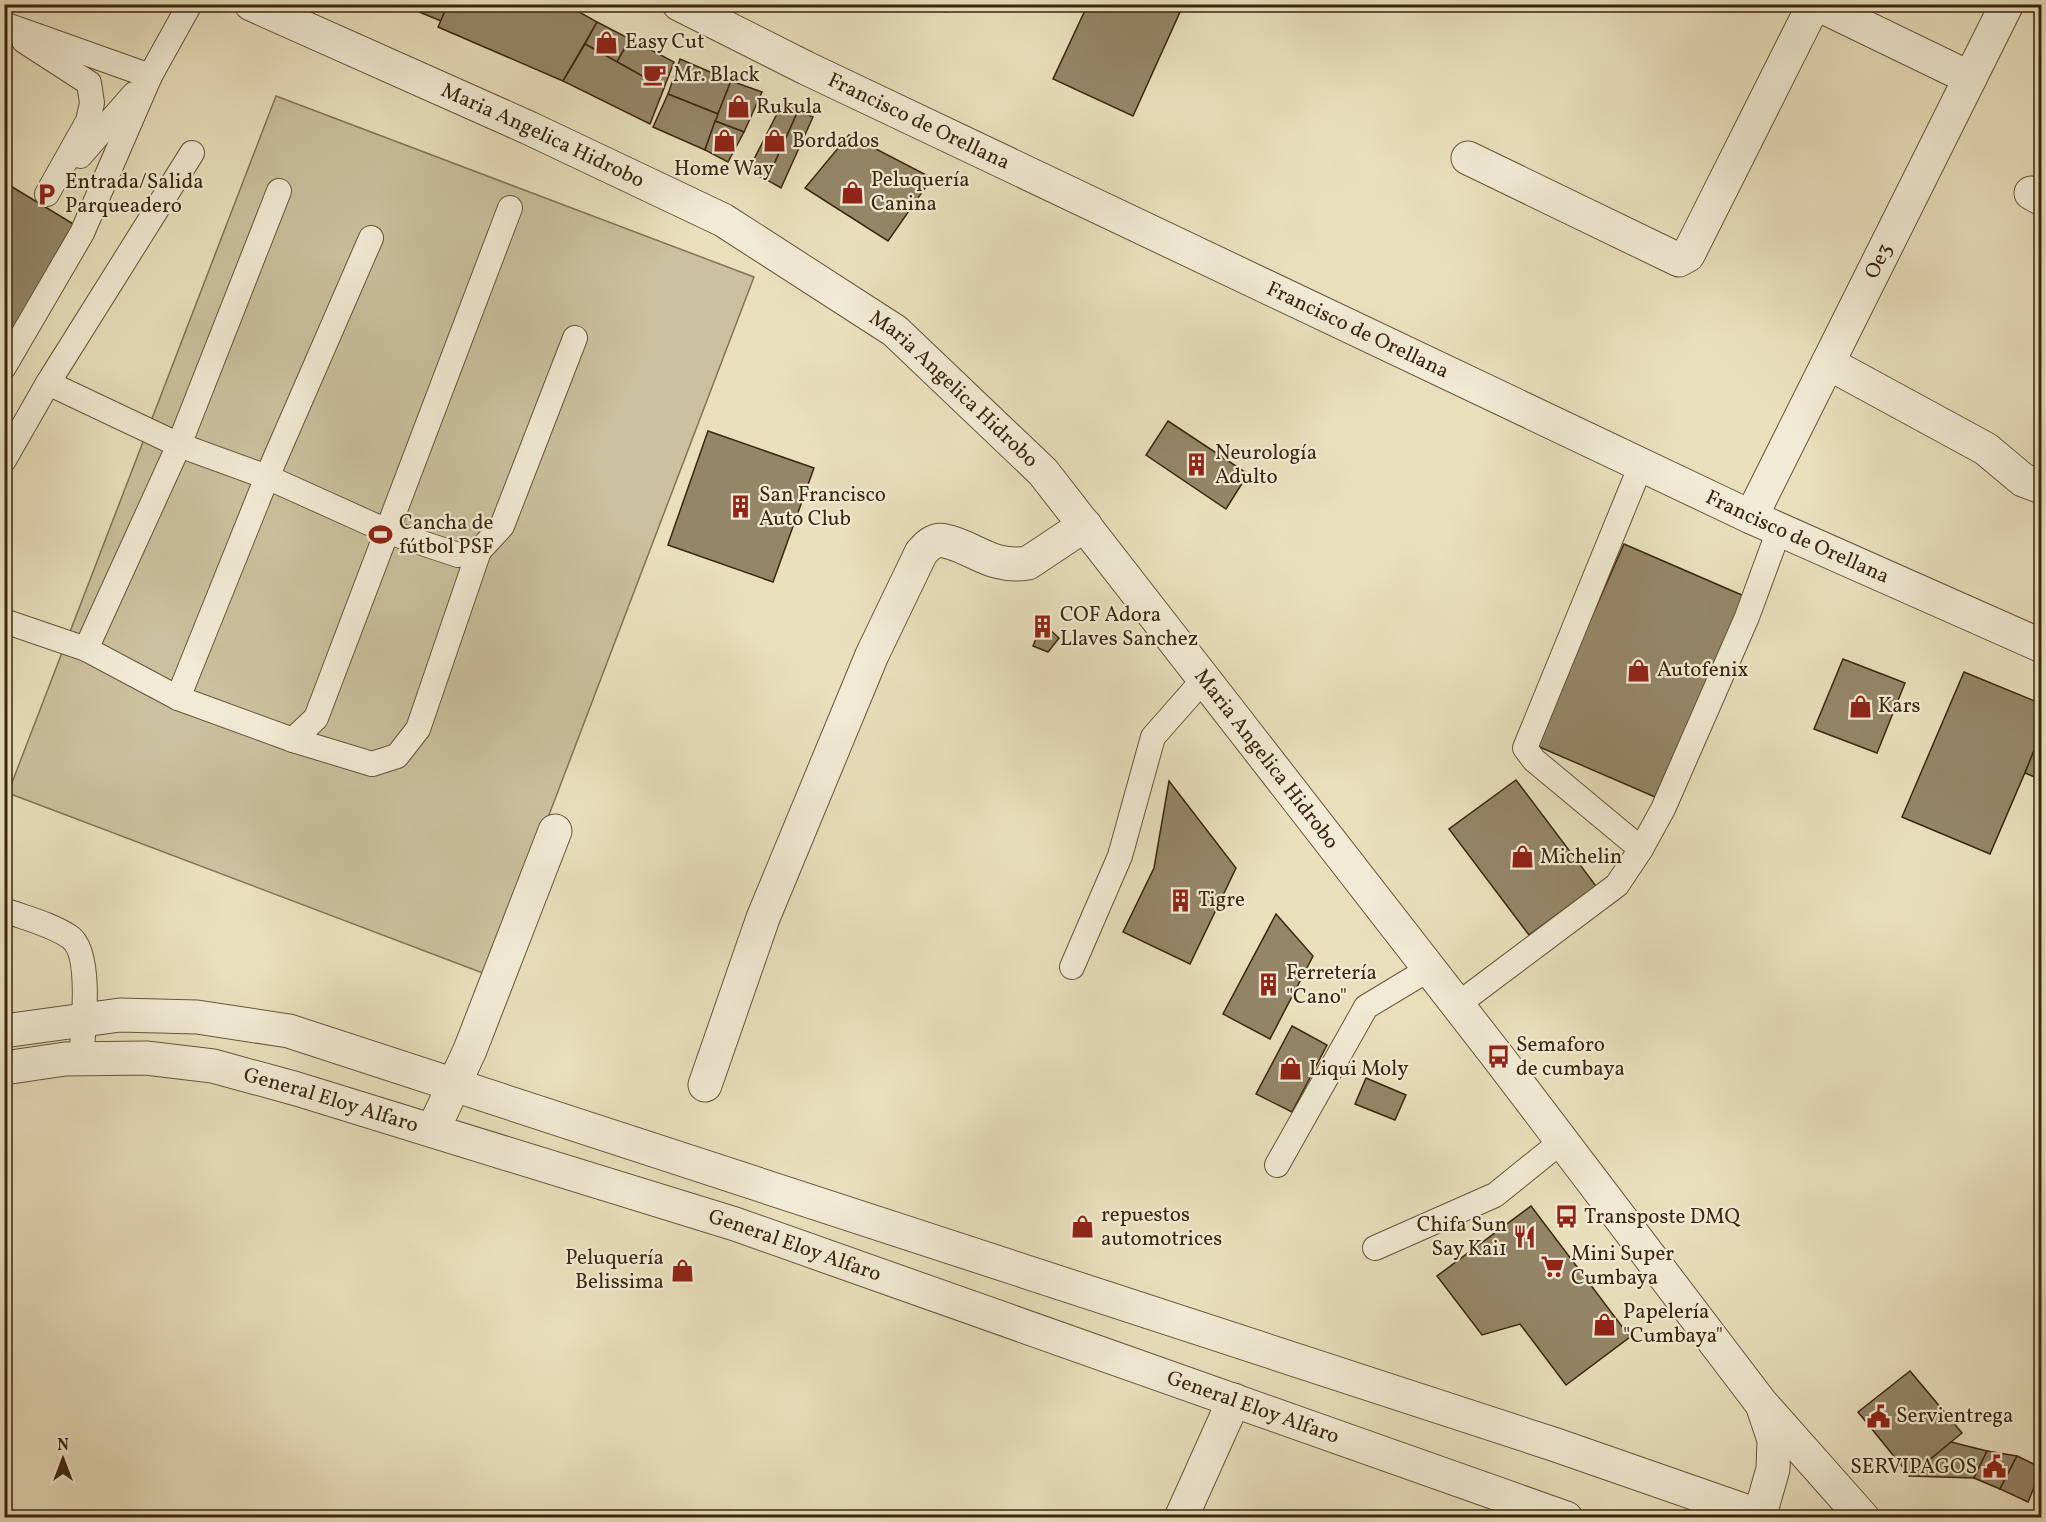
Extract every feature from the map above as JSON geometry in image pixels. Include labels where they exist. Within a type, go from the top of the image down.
[{"type":"street","name":"Maria Angelica Hidrobo","points":[[251,4],[529,128],[723,220],[895,331],[1043,472],[1562,1141],[1761,1403],[1863,1518]]},
{"type":"street","name":"Francisco de Orellana","points":[[679,4],[806,68],[1765,524],[2042,646]]},
{"type":"street","points":[[1468,158],[1679,260],[1688,255],[1816,4],[1970,78]]},
{"type":"street","name":"Oe3","points":[[1765,524],[1828,363],[2007,4]]},
{"type":"street","points":[[1828,363],[1986,449],[2023,480],[2042,488]]},
{"type":"street","points":[[705,1085],[763,918],[872,655],[921,553],[930,543],[944,540],[983,558],[1019,564],[1034,560],[1085,525]]},
{"type":"street","points":[[433,1131],[470,1050],[555,831]]},
{"type":"street","points":[[4,1031],[120,1016],[197,1017],[289,1031],[1556,1445],[1759,1517],[1773,1469],[1774,1440],[1761,1403]]},
{"type":"street","name":"General Eloy Alfaro","points":[[4,1068],[81,1059],[146,1058],[213,1066],[735,1224],[1566,1518]]},
{"type":"street","points":[[1182,1518],[1234,1400]]},
{"type":"lane","points":[[4,367],[82,233],[150,76],[190,4]]},
{"type":"lane","points":[[4,26],[150,76]]},
{"type":"lane","points":[[4,26],[89,83],[92,103],[88,121],[47,194],[150,76]]},
{"type":"lane","points":[[4,460],[48,383],[192,153]]},
{"type":"lane","points":[[86,649],[179,445],[279,191]]},
{"type":"lane","points":[[293,740],[316,718],[389,532],[510,208]]},
{"type":"lane","points":[[178,698],[267,477],[371,238]]},
{"type":"lane","points":[[4,621],[86,649],[178,698],[293,740],[372,764],[397,756],[418,729],[479,551],[502,526],[576,338]]},
{"type":"lane","points":[[48,383],[179,445],[267,477],[389,532],[458,555],[479,551]]},
{"type":"lane","points":[[1641,465],[1526,748],[1534,760],[1641,849]]},
{"type":"lane","points":[[1456,1005],[1617,885],[1641,849],[1663,809],[1747,617],[1765,524]]},
{"type":"lane","points":[[1072,967],[1120,856],[1153,737],[1204,679]]},
{"type":"lane","points":[[4,910],[71,938],[79,950],[84,970],[81,1059]]},
{"type":"lane","points":[[1277,1165],[1366,1007],[1429,969]]},
{"type":"lane","points":[[1375,1248],[1495,1195],[1562,1141]]},
{"type":"shaded area","name":"Cancha de fútbol PSF","points":[[276,96],[754,277],[488,975],[8,793]]},
{"type":"building","points":[[400,4],[433,4],[445,11],[441,21]]},
{"type":"building","points":[[433,4],[448,4],[445,11]]},
{"type":"building","points":[[448,4],[565,4],[597,22],[563,81],[438,27]]},
{"type":"building","points":[[930,4],[950,4],[946,12]]},
{"type":"building","points":[[1088,4],[1164,4],[1180,12],[1133,116],[1053,79]]},
{"type":"building","name":"Easy Cut","points":[[597,22],[630,39],[617,62],[585,44]]},
{"type":"building","name":"Mr. Black","points":[[630,39],[674,62],[664,88],[617,62]]},
{"type":"building","points":[[585,44],[664,88],[650,124],[563,81]]},
{"type":"building","points":[[680,59],[731,81],[718,114],[668,94]]},
{"type":"building","name":"Rukula","points":[[731,81],[762,92],[744,132],[715,121]]},
{"type":"building","points":[[668,94],[718,114],[705,150],[653,127]]},
{"type":"building","name":"Bordados","points":[[782,104],[798,111],[767,180],[748,171]]},
{"type":"building","points":[[798,111],[813,117],[781,188],[767,180]]},
{"type":"building","name":"Home Way","points":[[715,121],[744,132],[728,162],[705,150]]},
{"type":"building","points":[[849,135],[932,178],[888,241],[805,188]]},
{"type":"building","points":[[9,185],[80,228],[4,359],[4,189]]},
{"type":"building","name":"Neurología Adulto","points":[[1168,421],[1248,474],[1226,509],[1146,455]]},
{"type":"building","name":"San Francisco Auto Club","points":[[708,431],[814,468],[773,582],[668,545]]},
{"type":"building","name":"Autofenix","points":[[1624,544],[1744,596],[1655,797],[1535,745]]},
{"type":"building","name":"COF Adora Llaves Sanchez","points":[[1037,618],[1059,638],[1048,652],[1033,646],[1037,636]]},
{"type":"building","name":"Kars","points":[[1843,659],[1905,683],[1877,753],[1814,729]]},
{"type":"building","points":[[1964,672],[2042,704],[2042,733],[1990,854],[1902,817]]},
{"type":"building","points":[[2042,730],[2042,780],[2025,773]]},
{"type":"building","name":"Michelin","points":[[1516,780],[1596,886],[1529,935],[1449,829]]},
{"type":"building","name":"Tigre","points":[[1169,781],[1236,868],[1190,964],[1123,932],[1154,868]]},
{"type":"building","name":"Ferretería \"Cano\"","points":[[1276,914],[1313,956],[1270,1039],[1223,1014]]},
{"type":"building","name":"Liqui Moly","points":[[1292,1026],[1327,1045],[1292,1112],[1256,1094]]},
{"type":"building","points":[[1366,1078],[1406,1095],[1395,1120],[1355,1104]]},
{"type":"building","points":[[1531,1206],[1630,1337],[1566,1385],[1520,1324],[1482,1335],[1437,1276]]},
{"type":"building","points":[[1910,1371],[1962,1433],[1910,1476],[1858,1412]]},
{"type":"building","points":[[1951,1442],[1987,1451],[1974,1478],[1910,1476]]},
{"type":"building","name":"SERVIPAGOS","points":[[1987,1451],[2017,1456],[2000,1489],[1974,1478]]},
{"type":"building","points":[[2017,1456],[2042,1468],[2028,1502],[2000,1489]]},
{"type":"place","name":"Easy Cut","points":[[607,42]]},
{"type":"place","name":"Mr. Black","points":[[655,75]]},
{"type":"place","name":"Rukula","points":[[738,107]]},
{"type":"place","name":"Home Way","points":[[724,141]]},
{"type":"place","name":"Bordados","points":[[774,141]]},
{"type":"place","name":"Peluquería Canina","points":[[853,192]]},
{"type":"place","name":"Entrada/Salida Parqueadero","points":[[47,194]]},
{"type":"place","name":"Neurología Adulto","points":[[1197,465]]},
{"type":"place","name":"San Francisco Auto Club","points":[[741,507]]},
{"type":"place","name":"Cancha de fútbol PSF","points":[[381,535]]},
{"type":"place","name":"COF Adora Llaves Sanchez","points":[[1042,627]]},
{"type":"place","name":"Autofenix","points":[[1639,670]]},
{"type":"place","name":"Kars","points":[[1860,706]]},
{"type":"place","name":"Michelin","points":[[1522,857]]},
{"type":"place","name":"Tigre","points":[[1180,900]]},
{"type":"place","name":"Ferretería \"Cano\"","points":[[1268,985]]},
{"type":"place","name":"Semaforo de cumbaya","points":[[1498,1057]]},
{"type":"place","name":"Liqui Moly","points":[[1291,1069]]},
{"type":"place","name":"Transposte DMQ","points":[[1566,1217]]},
{"type":"place","name":"repuestos automotrices","points":[[1083,1227]]},
{"type":"place","name":"Chifa Sun Say Kai1","points":[[1525,1237]]},
{"type":"place","name":"Mini Super Cumbaya","points":[[1553,1266]]},
{"type":"place","name":"Peluquería Belissima","points":[[682,1270]]},
{"type":"place","name":"Papelería \"Cumbaya\"","points":[[1605,1324]]},
{"type":"place","name":"Servientrega","points":[[1878,1416]]},
{"type":"place","name":"SERVIPAGOS","points":[[1995,1467]]}]
